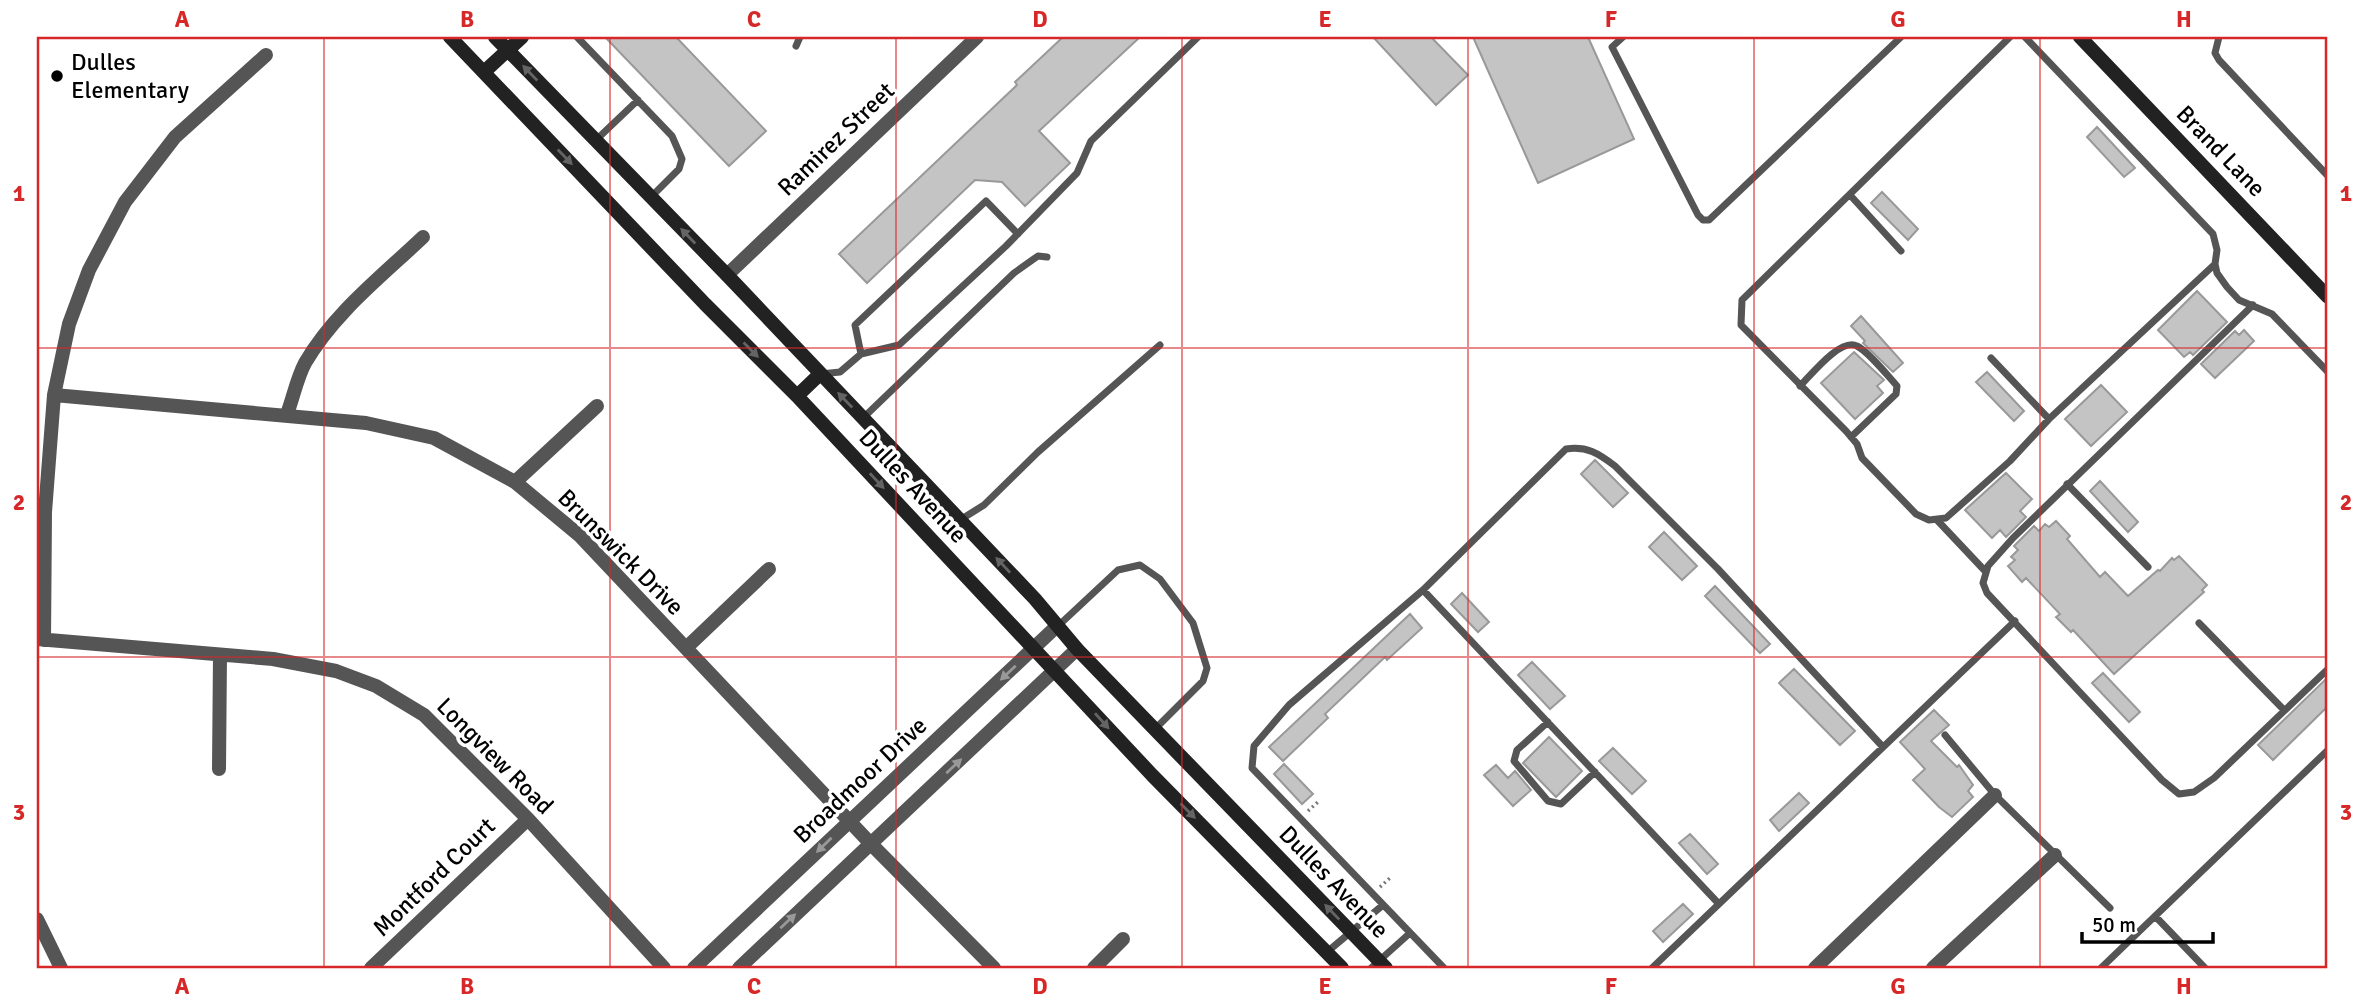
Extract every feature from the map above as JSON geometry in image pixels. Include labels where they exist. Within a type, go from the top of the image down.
[{"type":"main road","name":"Dulles Avenue","points":[[450,37],[705,304],[797,396],[1152,775],[1342,968]]},
{"type":"main road","name":"Dulles Avenue","points":[[495,37],[727,275],[1035,599],[1077,649],[1351,932],[1379,966]]},
{"type":"main road","points":[[484,72],[522,37]]},
{"type":"main road","name":"Brand Lane","points":[[2080,37],[2328,297]]},
{"type":"main road","points":[[797,396],[820,374]]},
{"type":"street","name":"Ramirez Street","points":[[727,275],[977,37]]},
{"type":"street","points":[[40,640],[45,512],[54,395],[69,324],[89,271],[125,202],[175,137],[266,55]]},
{"type":"street","points":[[287,414],[304,366],[323,335],[423,237]]},
{"type":"street","name":"Brunswick Drive","points":[[54,395],[366,423],[434,438],[515,482],[579,535],[870,844],[994,968]]},
{"type":"street","points":[[515,482],[597,406]]},
{"type":"street","points":[[685,648],[769,569]]},
{"type":"street","name":"Broadmoor Drive","points":[[694,968],[1057,626]]},
{"type":"street","name":"Longview Road","points":[[40,640],[273,659],[336,671],[376,686],[424,715],[528,819],[664,968]]},
{"type":"street","points":[[739,968],[1077,649]]},
{"type":"street","points":[[219,769],[220,655]]},
{"type":"street","points":[[1815,968],[1995,795]]},
{"type":"street","name":"Montford Court","points":[[371,968],[528,819]]},
{"type":"street","points":[[1933,968],[2055,855]]},
{"type":"street","points":[[37,919],[61,968]]},
{"type":"street","points":[[1094,968],[1123,939]]},
{"type":"lane","points":[[577,37],[672,136],[682,159],[679,169],[651,197]]},
{"type":"lane","points":[[796,46],[800,37]]},
{"type":"lane","points":[[820,374],[840,372],[861,354],[899,345],[1018,234],[1077,173],[1091,141],[1198,37]]},
{"type":"lane","points":[[1608,37],[1656,136],[1703,220],[1709,220],[1901,37]]},
{"type":"lane","points":[[1612,47],[1623,37]]},
{"type":"lane","points":[[2010,37],[1742,300],[1741,325],[1851,437],[1857,444],[1861,458],[1916,514],[1929,520],[1945,518],[2010,461],[2049,419],[2215,264]]},
{"type":"lane","points":[[2025,37],[2213,234],[2217,250],[2217,273],[2227,287],[2239,300],[2272,314],[2328,372]]},
{"type":"lane","points":[[2219,37],[2215,53],[2220,60],[2328,176]]},
{"type":"lane","points":[[596,141],[638,100]]},
{"type":"lane","points":[[1850,195],[1901,251]]},
{"type":"lane","points":[[861,354],[855,325],[986,201],[1018,234]]},
{"type":"lane","points":[[863,418],[1014,273],[1038,256],[1047,257]]},
{"type":"lane","points":[[2253,305],[2013,538],[1988,566],[1983,583],[1987,593],[2162,780],[2179,794],[2194,792],[2214,778],[2328,669]]},
{"type":"lane","points":[[1800,386],[1839,348],[1848,343],[1858,346],[1897,386],[1896,394],[1851,437]]},
{"type":"lane","points":[[960,520],[984,505],[1038,452],[1160,345]]},
{"type":"lane","points":[[1991,358],[2049,419]]},
{"type":"lane","points":[[1444,968],[1252,768],[1254,746],[1289,705],[1423,590],[1566,449],[1580,447],[1596,451],[1615,466],[1718,569],[1883,747]]},
{"type":"lane","points":[[2067,484],[2148,567]]},
{"type":"lane","points":[[1937,520],[1986,572]]},
{"type":"lane","points":[[1057,626],[1118,570],[1140,565],[1160,579],[1193,623],[1207,668],[1203,681],[1155,729]]},
{"type":"lane","points":[[1423,590],[1719,904]]},
{"type":"lane","points":[[1652,968],[2015,621]]},
{"type":"lane","points":[[2200,623],[2284,710]]},
{"type":"lane","points":[[1548,722],[1517,750],[1514,761],[1548,802],[1561,804],[1595,772]]},
{"type":"lane","points":[[1945,735],[1995,795],[2110,908]]},
{"type":"lane","points":[[2101,968],[2328,750]]},
{"type":"lane","points":[[1327,952],[1383,905]]},
{"type":"lane","points":[[2155,916],[2206,968]]},
{"type":"lane","points":[[1379,966],[1410,933]]},
{"type":"building","points":[[605,37],[676,37],[766,131],[729,166]]},
{"type":"building","points":[[1063,37],[1140,37],[1039,131],[1070,163],[1025,206],[1002,182],[975,180],[867,283],[839,254],[1017,85],[1015,82]]},
{"type":"building","points":[[1373,37],[1431,37],[1468,75],[1436,105]]},
{"type":"building","points":[[1473,37],[1588,37],[1634,139],[1538,183]]},
{"type":"building","points":[[2097,127],[2135,168],[2124,177],[2087,137]]},
{"type":"building","points":[[1882,192],[1918,229],[1908,240],[1871,203]]},
{"type":"building","points":[[2197,291],[2227,322],[2193,355],[2190,352],[2184,357],[2158,330]]},
{"type":"building","points":[[1861,316],[1903,363],[1893,372],[1863,343],[1865,341],[1851,326]]},
{"type":"building","points":[[2244,330],[2254,341],[2215,378],[2201,364],[2235,331],[2239,335]]},
{"type":"building","points":[[1854,352],[1884,380],[1877,386],[1883,393],[1855,419],[1821,383]]},
{"type":"building","points":[[1987,372],[2024,411],[2014,421],[1976,382]]},
{"type":"building","points":[[2101,385],[2127,412],[2091,446],[2065,419]]},
{"type":"building","points":[[1595,460],[1628,493],[1613,507],[1581,474]]},
{"type":"building","points":[[2006,473],[2032,499],[2020,511],[2026,517],[2006,537],[2000,530],[1992,538],[1965,510]]},
{"type":"building","points":[[2100,481],[2138,522],[2128,532],[2090,491]]},
{"type":"building","points":[[2056,521],[2070,536],[2067,539],[2100,577],[2105,572],[2128,596],[2172,558],[2174,560],[2179,556],[2207,585],[2202,590],[2204,592],[2114,674],[2073,630],[2071,632],[2056,617],[2060,614],[2026,578],[2022,582],[2008,566],[2015,560],[2011,557],[2018,550],[2014,546],[2034,526],[2039,531],[2045,524],[2049,527]]},
{"type":"building","points":[[1664,532],[1697,566],[1682,580],[1649,547]]},
{"type":"building","points":[[1715,586],[1770,644],[1760,653],[1705,596]]},
{"type":"building","points":[[1462,593],[1489,622],[1478,632],[1451,604]]},
{"type":"building","points":[[1410,614],[1422,628],[1387,660],[1385,657],[1325,714],[1328,718],[1283,761],[1269,747]]},
{"type":"building","points":[[1532,662],[1565,696],[1550,709],[1518,675]]},
{"type":"building","points":[[1794,669],[1855,731],[1840,745],[1779,683]]},
{"type":"building","points":[[2103,673],[2140,712],[2129,722],[2092,683]]},
{"type":"building","points":[[2328,677],[2328,706],[2273,760],[2258,745]]},
{"type":"building","points":[[1934,710],[1949,725],[1931,741],[1957,767],[1959,765],[1973,785],[1968,791],[1973,797],[1952,817],[1913,780],[1925,769],[1900,742]]},
{"type":"building","points":[[1549,737],[1582,771],[1556,797],[1523,763]]},
{"type":"building","points":[[1613,748],[1646,781],[1632,794],[1599,761]]},
{"type":"building","points":[[1284,764],[1313,794],[1302,804],[1274,774]]},
{"type":"building","points":[[1496,765],[1508,778],[1515,771],[1531,790],[1513,806],[1484,775]]},
{"type":"building","points":[[1799,793],[1809,803],[1779,831],[1770,820]]},
{"type":"building","points":[[1690,834],[1718,864],[1707,874],[1679,843]]},
{"type":"building","points":[[1683,904],[1693,914],[1663,942],[1653,931]]},
{"type":"place","name":"Dulles Elementary","points":[[57,76]]}]
